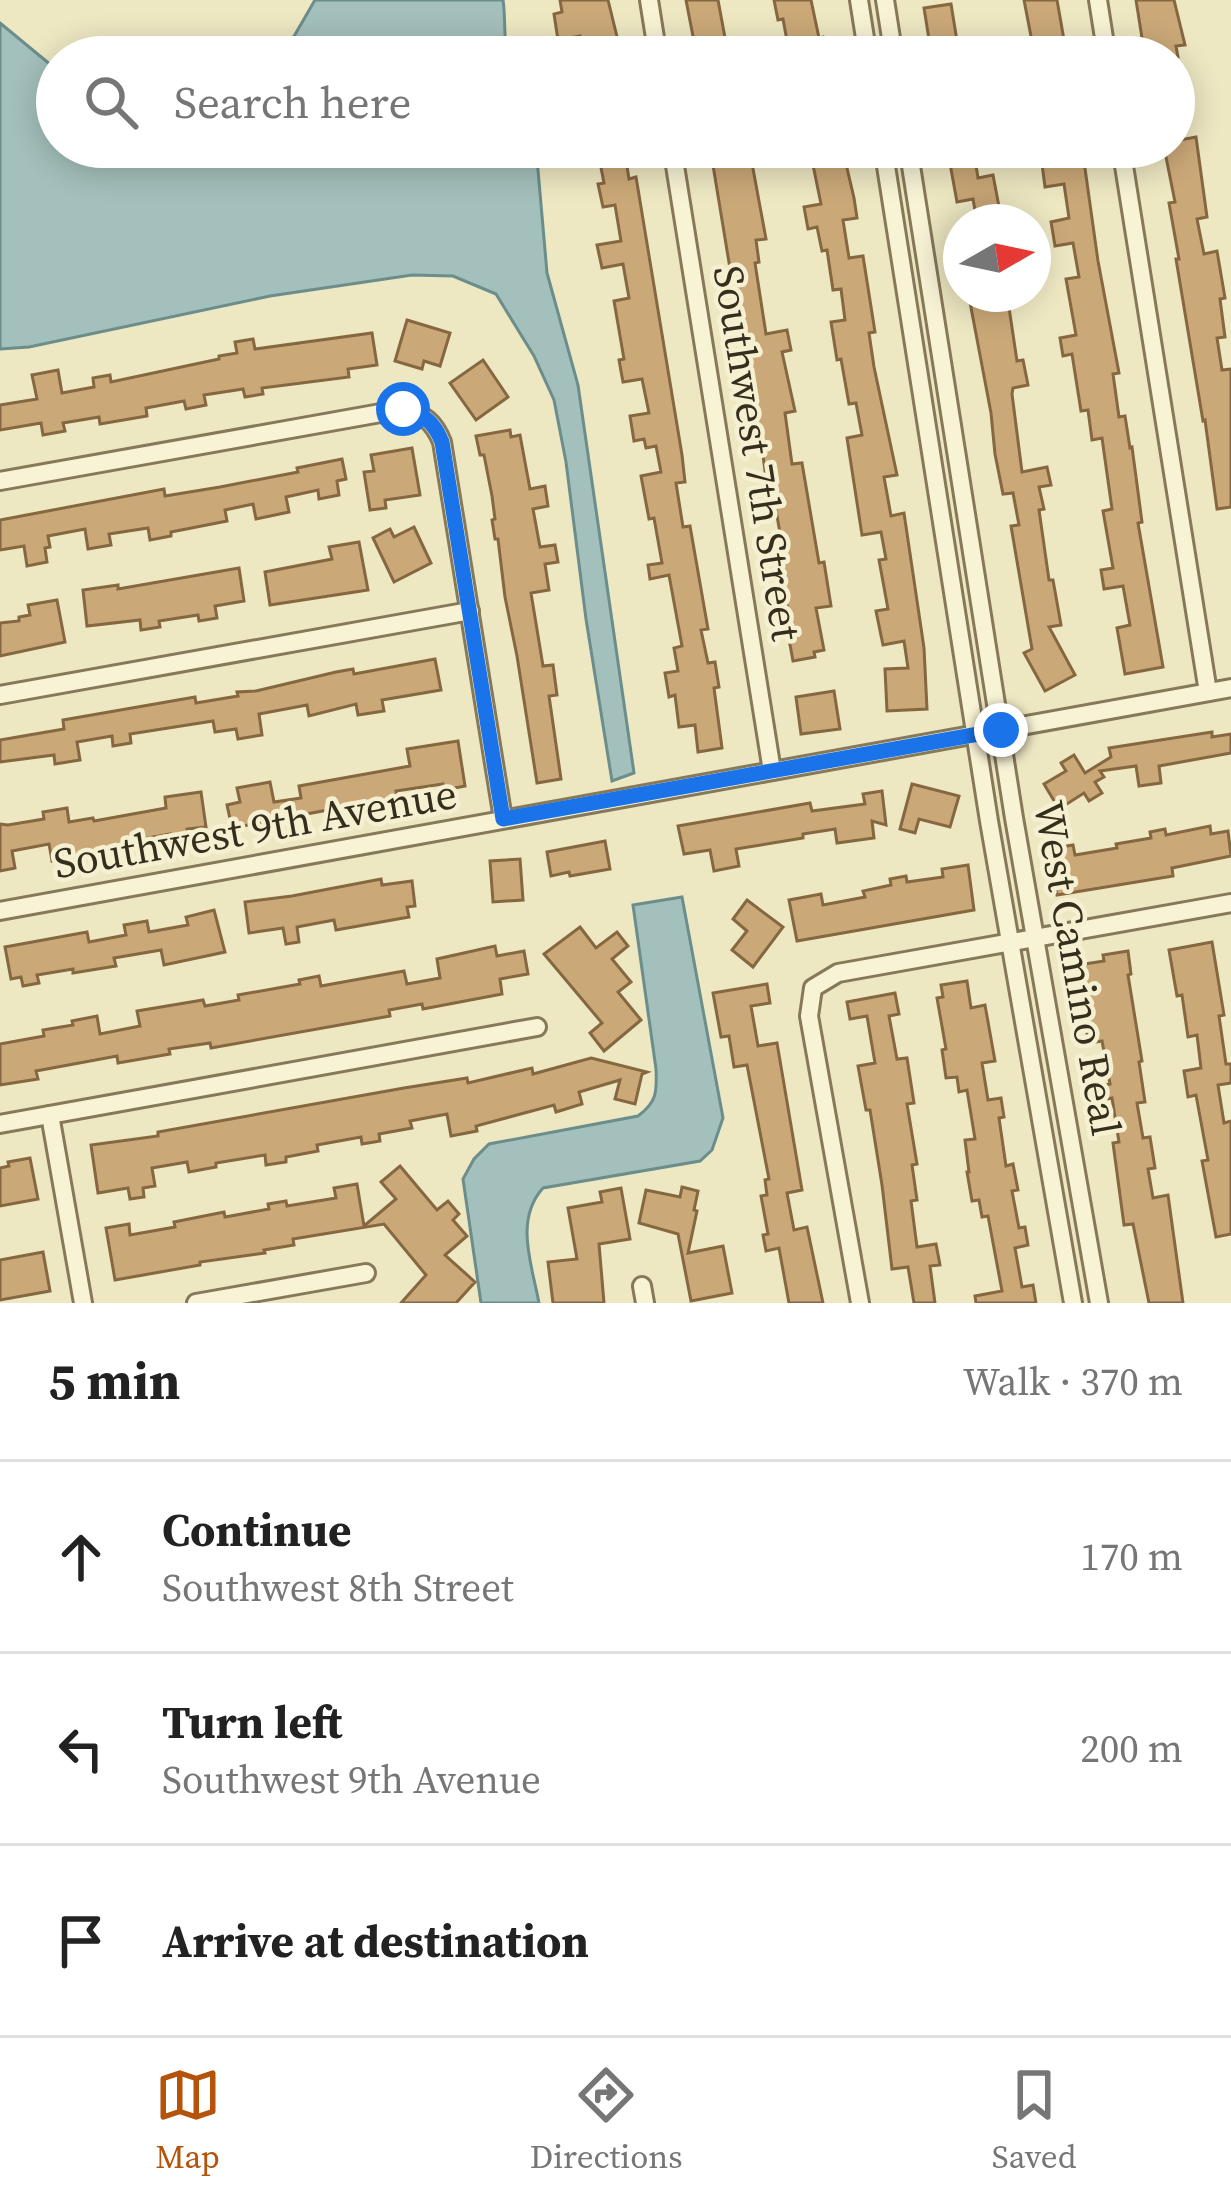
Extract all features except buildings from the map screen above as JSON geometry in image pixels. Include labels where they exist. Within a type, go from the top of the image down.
[{"type":"street","points":[[649,0],[655,36]]},
{"type":"street","points":[[859,0],[865,36]]},
{"type":"street","points":[[885,0],[891,36]]},
{"type":"street","points":[[1098,0],[1104,36]]},
{"type":"street","name":"Southwest 7th Street","points":[[675,168],[772,771]]},
{"type":"street","name":"West Camino Real","points":[[886,168],[1073,1303]]},
{"type":"street","name":"West Camino Real","points":[[911,168],[1099,1303]]},
{"type":"street","points":[[1124,168],[1208,692]]},
{"type":"street","points":[[902,270],[927,267]]},
{"type":"street","points":[[0,481],[403,409],[419,412],[435,425],[442,442],[503,819]]},
{"type":"street","points":[[0,695],[470,611]]},
{"type":"street","name":"Southwest 9th Avenue","points":[[0,911],[1231,688]]},
{"type":"street","points":[[860,1303],[809,1016],[813,988],[838,974],[1231,903]]},
{"type":"street","points":[[0,1124],[538,1027]]},
{"type":"street","points":[[50,1115],[83,1303]]},
{"type":"street","points":[[196,1303],[366,1273]]},
{"type":"water","points":[[315,0],[503,0],[506,36],[294,36]]},
{"type":"water","points":[[0,23],[36,53],[36,168],[538,168],[547,273],[578,385],[634,773],[612,781],[554,400],[496,294],[453,276],[412,275],[270,296],[29,347],[0,349]]},
{"type":"water","points":[[682,897],[723,1118],[712,1150],[700,1161],[543,1188],[527,1228],[539,1303],[481,1303],[463,1179],[489,1144],[638,1116],[649,1106],[656,1090],[656,1069],[633,905]]},
{"type":"route","points":[[403,409],[419,412],[435,425],[442,442],[503,819],[1001,730]]}]
